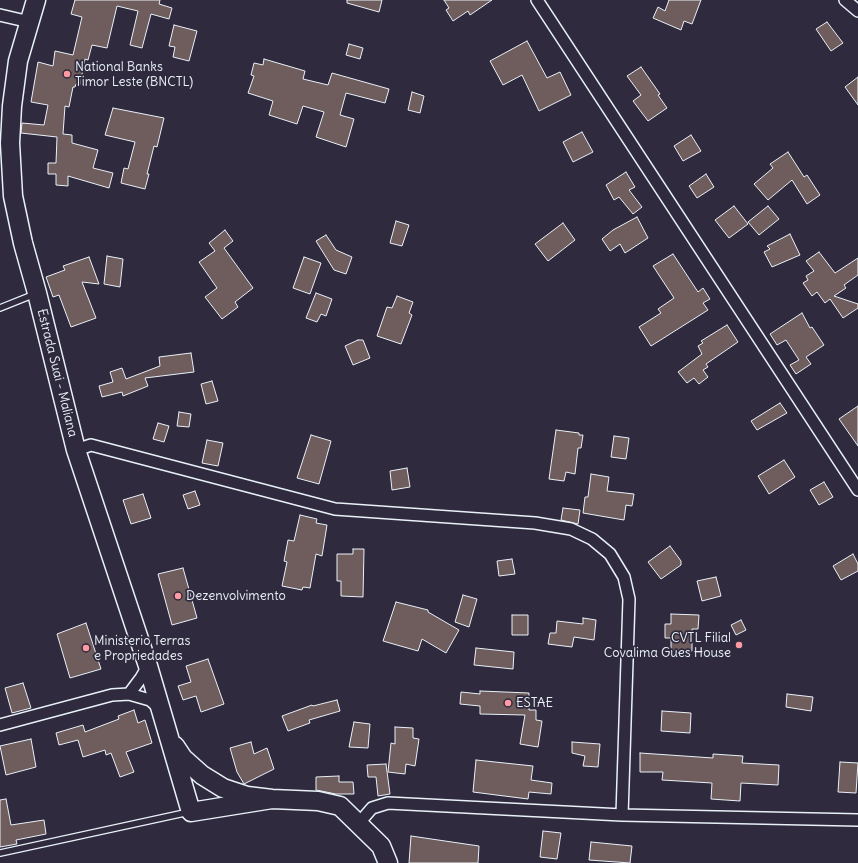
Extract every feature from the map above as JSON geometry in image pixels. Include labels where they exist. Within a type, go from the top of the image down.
[{"type":"main road","name":"Estrada Suai - Maliana","points":[[36,0],[18,61],[12,106],[10,143],[13,196],[23,243],[38,293],[76,450],[148,666],[191,812],[272,799]]},
{"type":"main road","name":"Estrada Suai - Maliana","points":[[169,737],[183,758],[202,775],[218,784],[247,796],[272,799],[318,801],[340,806],[360,823],[381,846],[388,863]]},
{"type":"street","points":[[537,0],[858,490]]},
{"type":"street","points":[[844,0],[858,11]]},
{"type":"street","points":[[0,15],[30,22]]},
{"type":"street","points":[[76,450],[91,446],[335,508],[536,523],[571,529],[592,539],[610,554],[624,577],[629,599],[622,816]]},
{"type":"street","points":[[129,694],[148,666]]},
{"type":"street","points":[[0,725],[112,695],[129,694],[150,700],[161,710]]},
{"type":"street","points":[[360,823],[372,808],[388,803],[622,816],[858,820]]},
{"type":"lane","points":[[0,308],[38,293]]},
{"type":"lane","points":[[0,853],[191,812]]},
{"type":"building","points":[[75,0],[160,0],[159,4],[172,8],[169,19],[151,14],[142,48],[130,45],[138,11],[117,6],[107,48],[92,45],[88,60],[85,59],[80,85],[76,84],[75,87],[73,87],[69,107],[65,106],[63,134],[72,135],[72,143],[98,150],[93,168],[113,173],[109,188],[68,176],[68,186],[56,185],[56,174],[48,174],[48,163],[56,163],[57,137],[21,133],[22,123],[44,125],[48,105],[31,102],[38,62],[53,66],[55,51],[73,55],[82,17],[71,14]]},
{"type":"building","points":[[347,0],[382,0],[379,12],[347,3]]},
{"type":"building","points":[[444,0],[492,0],[470,15],[468,11],[453,21],[446,10],[449,8]]},
{"type":"building","points":[[669,0],[701,0],[692,24],[684,21],[681,30],[653,18],[658,7],[665,11]]},
{"type":"building","points":[[827,22],[843,43],[831,51],[816,29]]},
{"type":"building","points":[[174,25],[197,31],[189,61],[173,57],[175,47],[169,46]]},
{"type":"building","points":[[527,41],[547,78],[560,72],[571,95],[539,111],[522,75],[503,85],[490,61]]},
{"type":"building","points":[[349,44],[363,48],[360,59],[346,55]]},
{"type":"building","points":[[264,59],[305,71],[303,79],[328,85],[332,73],[389,89],[385,103],[346,93],[340,115],[354,119],[346,147],[316,137],[324,112],[303,106],[297,124],[269,115],[273,101],[248,93],[254,76],[251,75],[254,63],[263,65]]},
{"type":"building","points":[[641,67],[660,94],[658,95],[667,108],[648,121],[633,101],[641,95],[627,76]]},
{"type":"building","points":[[858,77],[858,105],[845,87]]},
{"type":"building","points":[[412,92],[424,96],[420,113],[408,110]]},
{"type":"building","points":[[113,108],[164,118],[157,147],[154,146],[145,189],[121,183],[124,168],[128,169],[135,142],[105,135]]},
{"type":"building","points":[[582,132],[593,152],[573,162],[563,142]]},
{"type":"building","points":[[691,135],[701,151],[683,161],[674,146]]},
{"type":"building","points":[[788,152],[804,177],[807,175],[820,195],[807,204],[792,180],[768,200],[754,184],[773,168],[770,164]]},
{"type":"building","points":[[626,172],[635,187],[629,190],[642,207],[633,214],[619,197],[614,200],[606,185]]},
{"type":"building","points":[[706,174],[714,187],[697,198],[689,186]]},
{"type":"building","points":[[734,206],[748,224],[729,238],[715,220]]},
{"type":"building","points":[[768,206],[779,219],[759,235],[748,222]]},
{"type":"building","points":[[637,217],[648,238],[625,253],[620,244],[610,251],[602,239],[613,230]]},
{"type":"building","points":[[396,221],[409,225],[402,246],[390,243]]},
{"type":"building","points":[[563,223],[575,240],[548,261],[535,244]]},
{"type":"building","points":[[225,230],[233,241],[224,248],[253,288],[235,302],[238,307],[222,319],[205,297],[217,288],[199,262],[215,251],[209,243]]},
{"type":"building","points":[[790,234],[800,255],[772,267],[764,252],[770,249],[767,246]]},
{"type":"building","points":[[326,235],[336,250],[352,257],[346,274],[334,270],[316,241]]},
{"type":"building","points":[[819,252],[835,273],[858,258],[858,275],[844,285],[846,288],[834,296],[858,304],[858,308],[843,318],[830,299],[825,303],[817,292],[812,296],[803,283],[808,280],[806,276],[814,271],[806,261]]},
{"type":"building","points":[[673,254],[698,292],[703,288],[710,299],[703,303],[708,310],[651,346],[639,327],[661,313],[658,309],[674,298],[653,266]]},
{"type":"building","points":[[107,256],[123,259],[120,287],[104,284]]},
{"type":"building","points":[[89,257],[99,284],[82,282],[96,318],[71,327],[59,295],[53,297],[46,277],[65,270],[63,266]]},
{"type":"building","points":[[304,257],[321,263],[310,294],[293,288]]},
{"type":"building","points":[[316,293],[332,299],[326,316],[321,314],[317,322],[306,318]]},
{"type":"building","points":[[397,296],[413,302],[409,313],[412,315],[401,344],[377,336],[387,307],[392,308]]},
{"type":"building","points":[[802,313],[810,328],[812,327],[824,345],[806,357],[811,364],[796,374],[790,365],[799,360],[786,340],[777,345],[770,334]]},
{"type":"building","points":[[727,325],[738,342],[706,364],[708,367],[703,370],[708,377],[699,384],[694,378],[687,383],[678,372],[702,354],[698,346],[703,343],[701,341]]},
{"type":"building","points":[[358,340],[363,340],[370,358],[353,365],[345,346]]},
{"type":"building","points":[[191,353],[194,372],[145,378],[148,386],[123,396],[122,392],[102,397],[99,386],[113,382],[110,372],[122,368],[126,379],[160,366],[159,357]]},
{"type":"building","points":[[212,381],[218,401],[206,404],[201,384]]},
{"type":"building","points":[[780,403],[787,413],[757,430],[751,421]]},
{"type":"building","points":[[858,406],[858,446],[839,419]]},
{"type":"building","points":[[179,412],[191,414],[189,427],[177,426]]},
{"type":"building","points":[[158,423],[169,426],[164,442],[153,439]]},
{"type":"building","points":[[556,430],[579,433],[579,435],[583,435],[581,448],[578,448],[575,474],[566,472],[564,481],[549,479]]},
{"type":"building","points":[[311,435],[331,441],[319,484],[297,478]]},
{"type":"building","points":[[614,436],[629,438],[626,459],[611,457]]},
{"type":"building","points":[[207,440],[223,443],[218,466],[202,463]]},
{"type":"building","points":[[784,460],[795,477],[769,494],[758,476]]},
{"type":"building","points":[[407,468],[410,487],[392,490],[390,471]]},
{"type":"building","points":[[591,474],[609,477],[607,491],[634,494],[632,506],[626,505],[624,520],[583,513],[585,497],[588,497]]},
{"type":"building","points":[[824,482],[833,497],[819,505],[810,490]]},
{"type":"building","points":[[195,491],[200,505],[188,509],[183,495]]},
{"type":"building","points":[[143,494],[151,518],[131,524],[123,500]]},
{"type":"building","points":[[563,508],[580,510],[578,524],[561,520]]},
{"type":"building","points":[[300,515],[317,519],[316,523],[327,525],[322,556],[316,554],[310,588],[303,587],[302,590],[282,586],[287,562],[284,561],[288,540],[294,541]]},
{"type":"building","points":[[670,546],[681,561],[681,565],[661,579],[648,562]]},
{"type":"building","points":[[353,549],[364,549],[363,597],[341,596],[341,581],[337,581],[337,554],[353,554]]},
{"type":"building","points":[[853,554],[858,564],[858,571],[841,580],[833,566]]},
{"type":"building","points":[[512,559],[515,574],[499,576],[497,561]]},
{"type":"building","name":"Dezenvolvimento","points":[[183,568],[197,618],[172,625],[158,574]]},
{"type":"building","points":[[716,577],[721,596],[702,601],[697,581]]},
{"type":"building","points":[[463,595],[477,599],[469,627],[455,622]]},
{"type":"building","points":[[396,602],[428,610],[428,612],[459,630],[446,653],[422,639],[418,651],[383,641]]},
{"type":"building","points":[[671,614],[699,615],[698,629],[692,629],[692,651],[671,650],[671,638],[665,638],[665,624],[671,624]]},
{"type":"building","points":[[512,615],[528,615],[528,635],[512,635]]},
{"type":"building","points":[[583,618],[596,620],[594,640],[574,637],[572,647],[548,644],[550,633],[556,633],[557,621],[583,624]]},
{"type":"building","points":[[741,620],[746,630],[736,635],[731,625]]},
{"type":"building","points":[[86,623],[101,669],[70,678],[57,634]]},
{"type":"building","points":[[476,648],[514,652],[513,669],[474,665]]},
{"type":"building","points":[[208,659],[224,704],[201,712],[196,696],[183,700],[178,686],[191,682],[186,666]]},
{"type":"building","points":[[23,683],[31,708],[12,713],[5,688]]},
{"type":"building","name":"ESTAE","points":[[480,691],[529,693],[529,710],[536,710],[536,720],[542,721],[538,747],[520,744],[525,715],[480,714],[480,706],[460,704],[461,692],[480,694]]},
{"type":"building","points":[[787,694],[813,697],[811,711],[786,707]]},
{"type":"building","points":[[337,700],[340,711],[309,720],[310,723],[288,731],[282,716],[312,705]]},
{"type":"building","points":[[134,710],[138,723],[145,720],[152,743],[126,752],[134,772],[120,777],[111,753],[106,755],[105,750],[83,757],[78,740],[59,745],[56,733],[83,725],[85,732],[119,719],[118,716]]},
{"type":"building","points":[[662,711],[691,713],[690,733],[661,731]]},
{"type":"building","points":[[354,722],[370,724],[368,748],[349,747]]},
{"type":"building","points":[[395,727],[413,728],[413,738],[419,739],[415,766],[406,764],[405,774],[388,772],[391,743],[395,744]]},
{"type":"building","points":[[31,739],[36,767],[6,775],[0,746]]},
{"type":"building","points":[[251,742],[254,754],[267,748],[274,769],[244,784],[237,772],[230,748]]},
{"type":"building","points":[[572,742],[600,744],[598,767],[583,766],[585,756],[572,753]]},
{"type":"building","points":[[640,753],[713,758],[713,754],[743,756],[742,763],[779,765],[778,785],[741,783],[740,801],[711,799],[712,783],[662,780],[663,772],[640,772]]},
{"type":"building","points":[[476,760],[533,766],[531,780],[552,783],[551,794],[529,792],[528,799],[473,792]]},
{"type":"building","points":[[840,762],[858,763],[856,793],[838,792]]},
{"type":"building","points":[[386,764],[390,794],[378,796],[376,777],[368,777],[367,765]]},
{"type":"building","points":[[339,776],[339,782],[353,782],[354,794],[336,794],[316,790],[316,777]]},
{"type":"building","points":[[6,799],[11,825],[44,820],[46,834],[16,840],[17,844],[0,847],[0,800]]},
{"type":"building","points":[[543,831],[561,833],[557,859],[540,857]]},
{"type":"building","points":[[411,836],[479,846],[478,863],[409,863]]},
{"type":"building","points":[[591,842],[632,846],[630,863],[589,860]]},
{"type":"place","name":"National Banks Timor Leste (BNCTL)","points":[[67,74]]},
{"type":"place","name":"Dezenvolvimento","points":[[178,596]]},
{"type":"place","name":"CVTL Filial Covalima Gues House","points":[[739,645]]},
{"type":"place","name":"Ministerio Terras e Propriedades","points":[[86,648]]},
{"type":"place","name":"ESTAE","points":[[508,703]]}]
